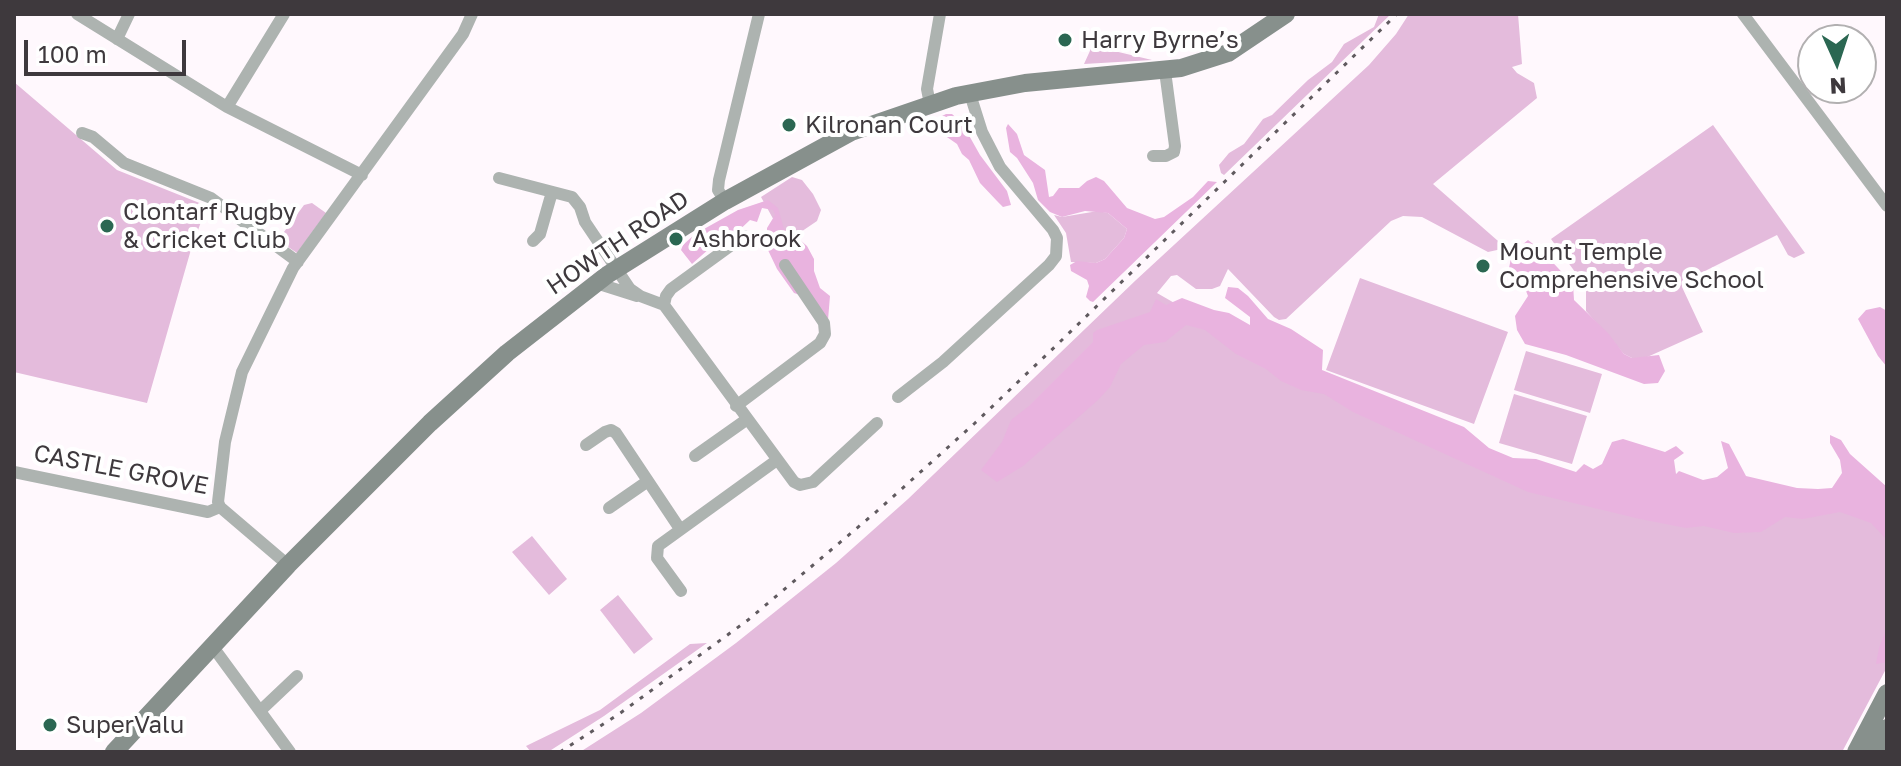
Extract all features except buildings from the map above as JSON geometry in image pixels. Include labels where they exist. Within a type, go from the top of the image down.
[{"type":"main road","name":"HOWTH ROAD","points":[[114,752],[288,565],[450,404],[507,353],[617,269],[725,201],[851,132],[930,104],[1025,83],[1165,71],[1228,53],[1286,14]]},
{"type":"main road","points":[[1856,752],[1887,693]]},
{"type":"main road","points":[[1875,752],[1887,728]]},
{"type":"street","points":[[77,14],[227,107],[362,175]]},
{"type":"street","points":[[117,39],[129,14]]},
{"type":"street","points":[[227,107],[284,14]]},
{"type":"street","points":[[288,565],[220,507],[217,496],[234,398],[261,331],[298,262],[463,34],[472,14]]},
{"type":"street","points":[[725,201],[718,190],[719,180],[759,14]]},
{"type":"street","points":[[930,104],[927,89],[940,14]]},
{"type":"street","points":[[1743,14],[1887,206]]},
{"type":"street","points":[[1153,156],[1166,156],[1174,152],[1175,146],[1165,71]]},
{"type":"street","points":[[898,397],[943,362],[1056,256],[1053,230],[995,158],[982,132],[970,94]]},
{"type":"street","points":[[82,133],[93,137],[124,163],[211,198],[298,262]]},
{"type":"street","points":[[499,178],[572,197],[630,289],[640,296]]},
{"type":"street","points":[[533,241],[540,234],[552,192]]},
{"type":"street","points":[[664,305],[671,289],[744,236]]},
{"type":"street","points":[[736,406],[820,343],[825,334],[824,323],[785,265]]},
{"type":"street","points":[[596,283],[664,305],[794,482],[806,485],[877,423]]},
{"type":"street","points":[[695,456],[746,420]]},
{"type":"street","points":[[586,445],[605,432],[611,430],[616,433],[680,529]]},
{"type":"street","points":[[681,591],[656,552],[658,546],[777,460]]},
{"type":"street","name":"CASTLE GROVE","points":[[14,472],[208,512],[220,507]]},
{"type":"street","points":[[609,508],[648,481]]},
{"type":"street","points":[[213,647],[290,752]]},
{"type":"street","points":[[260,711],[297,676]]},
{"type":"shaded area","points":[[1379,14],[1391,14],[1224,175],[1221,173],[1219,165],[1229,153],[1244,144],[1263,119],[1272,115],[1332,62],[1344,44],[1374,27]]},
{"type":"shaded area","points":[[1409,14],[1518,14],[1522,64],[1512,67],[1534,83],[1537,98],[1433,184],[1506,248],[1488,252],[1422,217],[1403,216],[1391,221],[1286,319],[1274,317],[1228,269],[1220,286],[1212,289],[1196,289],[1177,275],[1171,276],[1157,293],[1237,339],[1489,459],[1600,491],[1840,510],[1887,522],[1887,667],[1842,752],[580,752],[641,713],[736,643],[836,563],[908,499],[1136,280],[1369,65]]},
{"type":"shaded area","points":[[1094,42],[1110,50],[1152,60],[1084,64]]},
{"type":"shaded area","name":"Clontarf Rugby & Cricket Club","points":[[14,82],[117,170],[207,206],[192,246],[147,403],[14,372]]},
{"type":"shaded area","points":[[952,114],[962,123],[980,155],[1007,191],[1011,205],[1003,207],[997,201],[980,183],[957,144],[944,135],[939,126],[940,117]]},
{"type":"shaded area","points":[[1008,124],[1017,134],[1024,155],[1045,170],[1049,197],[1059,188],[1079,188],[1096,177],[1104,181],[1127,208],[1155,219],[1164,217],[1193,197],[1208,181],[1217,182],[1093,302],[1086,297],[1087,280],[1071,271],[1070,265],[1077,261],[1096,263],[1105,259],[1124,238],[1127,229],[1108,213],[1085,211],[1062,217],[1050,212],[1038,200],[1033,183],[1010,152]]},
{"type":"shaded area","points":[[1713,125],[1805,253],[1794,258],[1788,255],[1777,235],[1683,282],[1682,287],[1703,332],[1645,358],[1632,358],[1624,354],[1586,311],[1586,287],[1551,239]]},
{"type":"shaded area","points":[[792,177],[802,180],[821,210],[817,221],[786,242],[761,197]]},
{"type":"shaded area","points":[[768,200],[778,208],[786,236],[799,239],[814,259],[814,271],[820,288],[830,296],[828,320],[812,299],[794,293],[777,269],[767,248],[767,228],[775,215],[773,210],[762,208],[757,222],[750,220],[732,237],[719,240],[692,264],[681,250],[695,234],[738,210]]},
{"type":"shaded area","points":[[312,203],[326,213],[297,253],[278,240],[304,205]]},
{"type":"shaded area","points":[[1098,211],[1108,213],[1127,229],[1124,238],[1105,259],[1096,263],[1071,262],[1066,233],[1054,215],[1062,217]]},
{"type":"shaded area","points":[[1528,240],[1573,284],[1574,300],[1608,333],[1624,354],[1632,358],[1659,355],[1665,371],[1658,383],[1644,384],[1566,355],[1525,344],[1517,330],[1515,316],[1528,296],[1522,281],[1509,268],[1512,253]]},
{"type":"shaded area","points":[[1360,278],[1508,332],[1474,424],[1326,370]]},
{"type":"shaded area","points":[[1228,287],[1238,288],[1268,319],[1291,329],[1323,350],[1322,370],[1464,427],[1489,448],[1513,458],[1536,459],[1576,472],[1584,464],[1593,469],[1602,464],[1612,442],[1623,439],[1665,452],[1676,446],[1684,453],[1674,460],[1676,474],[1679,471],[1703,480],[1717,477],[1728,468],[1721,441],[1729,444],[1746,476],[1797,488],[1832,488],[1842,473],[1840,460],[1830,443],[1830,435],[1841,440],[1850,454],[1887,487],[1887,540],[1871,523],[1840,512],[1803,519],[1785,517],[1761,532],[1734,533],[1704,526],[1686,528],[1640,519],[1528,492],[1353,412],[1324,394],[1301,390],[1281,381],[1266,369],[1236,354],[1205,330],[1186,325],[1165,342],[1144,345],[1121,364],[1110,387],[1098,400],[1023,466],[997,482],[981,470],[1002,442],[1011,420],[1093,342],[1093,333],[1097,330],[1150,312],[1156,299],[1166,305],[1182,298],[1229,313],[1250,325],[1250,317],[1225,298]]},
{"type":"shaded area","points":[[1880,307],[1887,311],[1887,367],[1858,319],[1866,310]]},
{"type":"shaded area","points":[[1526,351],[1602,374],[1590,413],[1514,390]]},
{"type":"shaded area","points":[[1514,394],[1587,416],[1572,464],[1499,443]]},
{"type":"shaded area","points":[[532,536],[567,579],[549,595],[512,552]]},
{"type":"shaded area","points":[[618,595],[653,639],[634,654],[600,610]]},
{"type":"shaded area","points":[[1887,627],[1887,662],[1876,664],[1879,648]]},
{"type":"shaded area","points":[[707,643],[548,752],[531,752],[526,746],[600,710],[690,644]]},
{"type":"railway","points":[[560,752],[619,714],[748,620],[876,512],[1064,338],[1397,14]]},
{"type":"place","name":"Harry Byrne’s","points":[[1065,40]]},
{"type":"place","name":"Kilronan Court","points":[[789,125]]},
{"type":"place","name":"Clontarf Rugby & Cricket Club","points":[[107,226]]},
{"type":"place","name":"Ashbrook","points":[[676,239]]},
{"type":"place","name":"Mount Temple Comprehensive School","points":[[1483,266]]},
{"type":"place","name":"SuperValu","points":[[50,725]]}]
